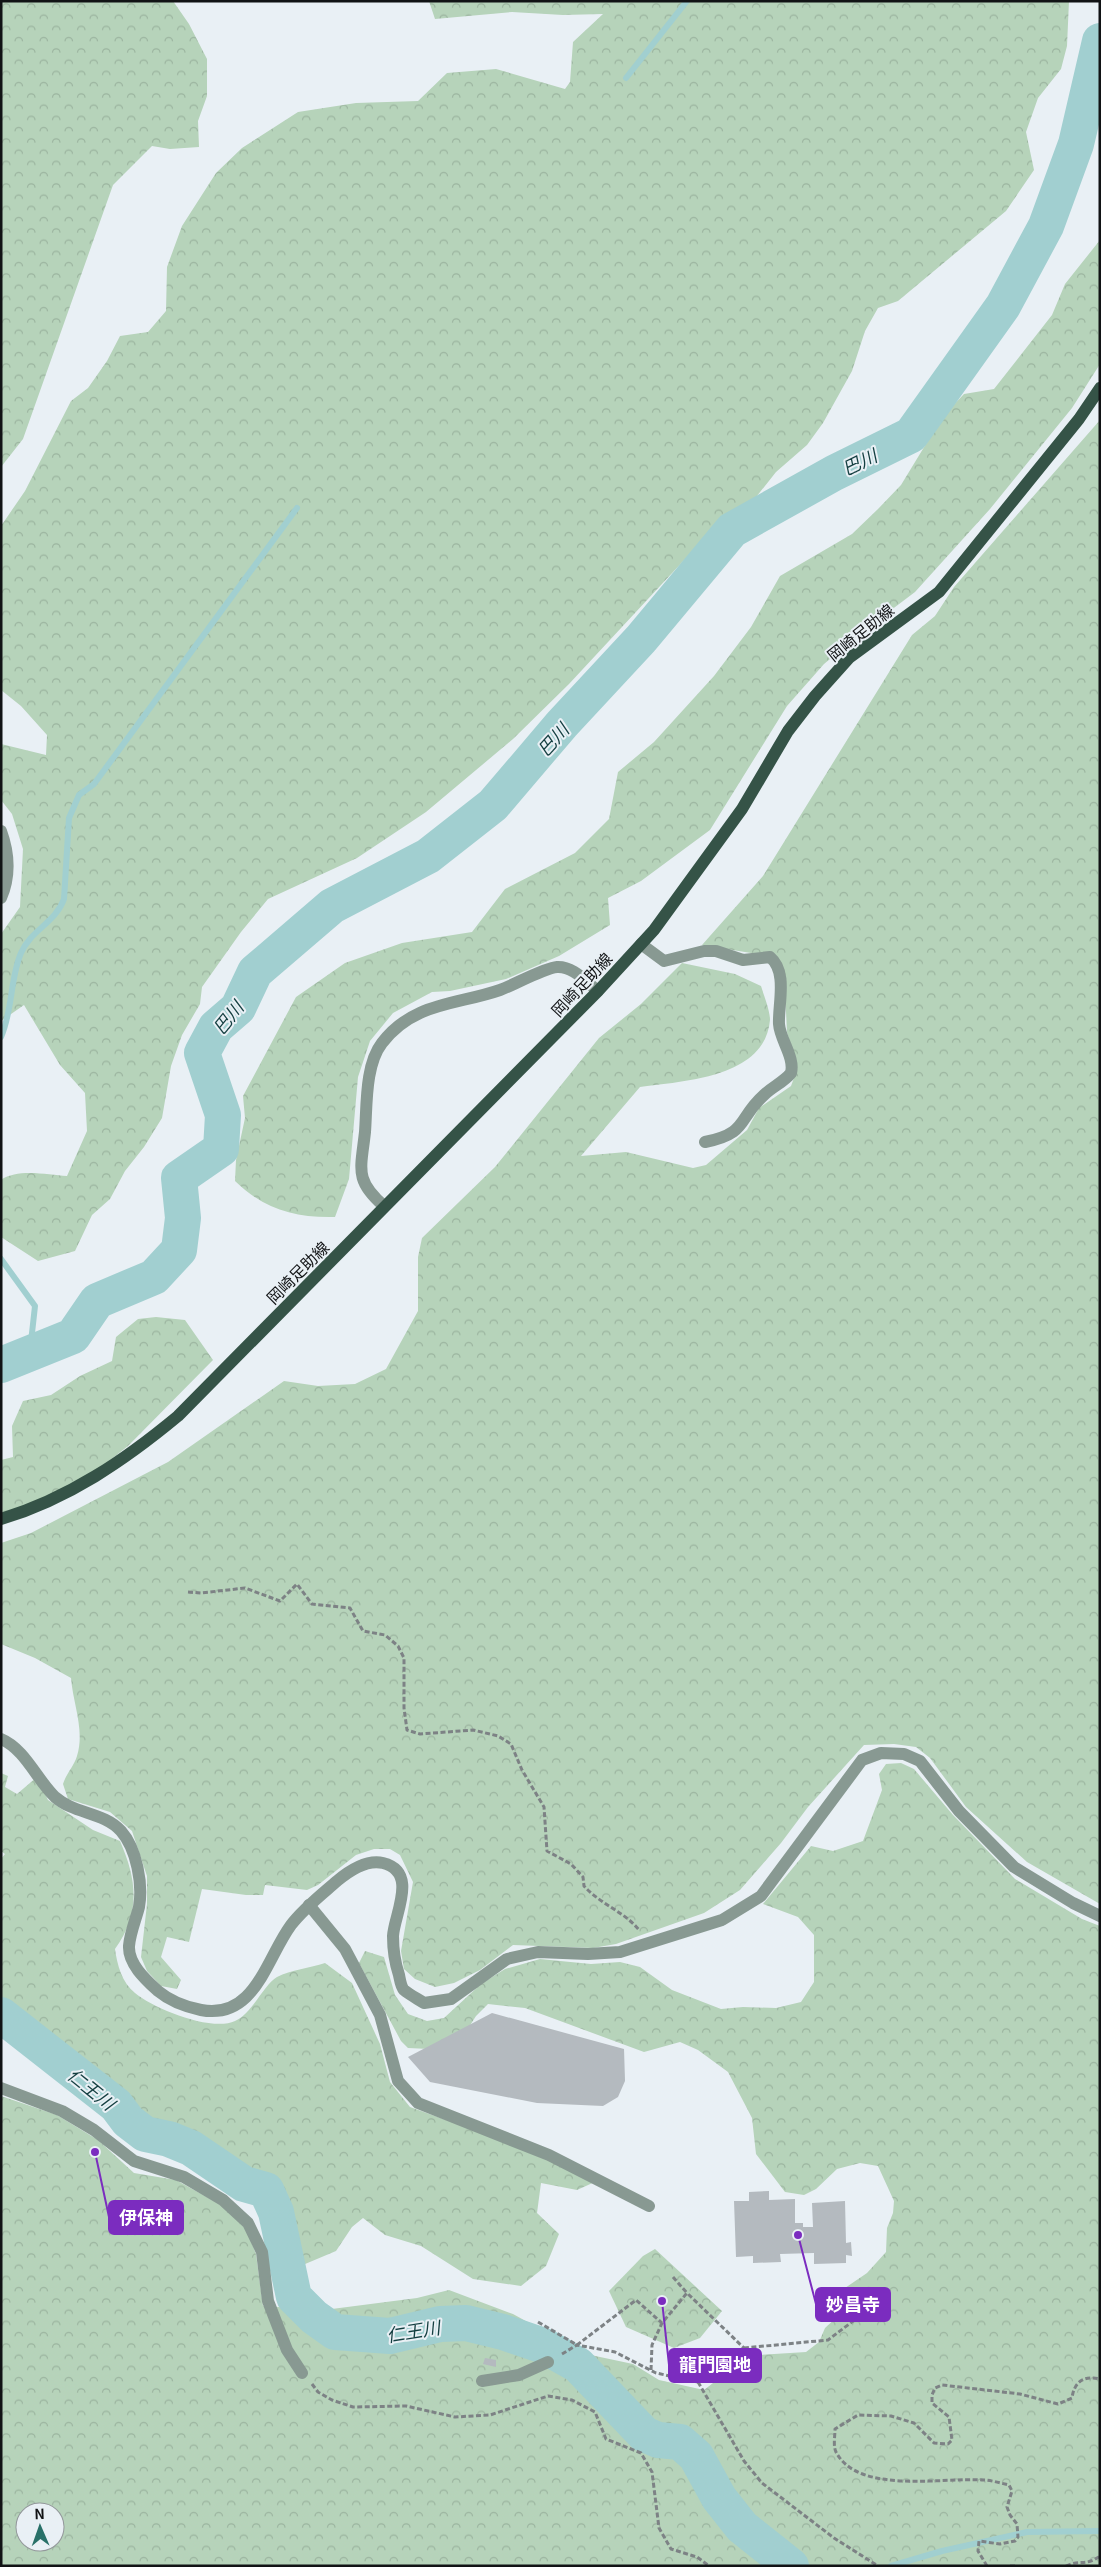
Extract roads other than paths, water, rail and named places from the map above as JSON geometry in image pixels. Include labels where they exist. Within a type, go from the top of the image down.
[{"type":"main road","name":"岡崎足助線","points":[[1,1519],[43,1503],[84,1483],[140,1447],[184,1409],[598,991],[654,930],[742,810],[788,731],[815,696],[849,658],[939,592],[1079,419],[1100,388]]},
{"type":"street","points":[[1,831],[8,863],[6,886],[1,898]]},
{"type":"street","points":[[641,944],[652,955],[664,961],[704,951],[716,951],[743,960],[770,957],[779,968],[779,1026],[791,1060],[791,1073],[764,1095],[738,1130],[722,1139],[705,1142]]},
{"type":"street","points":[[384,1206],[368,1193],[360,1175],[368,1077],[381,1044],[402,1023],[430,1007],[499,990],[556,967],[570,969],[598,991]]},
{"type":"street","points":[[1,1739],[21,1755],[56,1797],[77,1810],[106,1819],[122,1832],[134,1853],[138,1879],[139,1904],[129,1946],[135,1968],[170,1999],[189,2008],[211,2012],[227,2010],[241,2004],[258,1983],[291,1925],[309,1905],[350,1870],[365,1864],[384,1863],[397,1872],[404,1892],[393,1934],[395,1964],[403,1989],[424,2003],[451,1999],[507,1959],[538,1952],[588,1954],[620,1952],[722,1920],[761,1896],[862,1760],[881,1753],[904,1754],[920,1761],[959,1811],[1014,1866],[1073,1903],[1100,1916]]},
{"type":"street","points":[[309,1905],[345,1949],[354,1965],[380,2015],[398,2081],[418,2102],[549,2155],[650,2206]]},
{"type":"street","points":[[1,2088],[26,2095],[62,2111],[94,2130],[134,2161],[184,2177],[223,2200],[248,2223],[262,2252],[268,2301],[287,2350],[302,2373]]},
{"type":"street","points":[[482,2381],[519,2375],[548,2362]]},
{"type":"waterway","points":[[626,78],[687,1]]},
{"type":"waterway","name":"巴川","points":[[1,1365],[73,1336],[97,1301],[154,1277],[179,1250],[183,1218],[179,1178],[221,1149],[223,1115],[202,1053],[216,1027],[238,1008],[255,972],[332,906],[428,856],[493,805],[562,724],[641,639],[732,530],[834,473],[911,435],[1003,306],[1046,226],[1076,144],[1100,41]]},
{"type":"waterway","points":[[1,1037],[8,1016],[17,963],[21,953],[30,939],[55,914],[64,899],[69,818],[79,795],[94,784],[297,508]]},
{"type":"waterway","points":[[1,1259],[35,1306],[30,1351]]},
{"type":"waterway","name":"仁王川","points":[[1,2015],[116,2105],[128,2121],[145,2134],[169,2139],[191,2148],[244,2184],[266,2190],[276,2212],[294,2297],[314,2317],[335,2332],[390,2336],[440,2324],[466,2323],[503,2332],[544,2346],[578,2365],[644,2434],[658,2440],[680,2442],[696,2456],[719,2498],[742,2527],[791,2566]]},
{"type":"waterway","points":[[891,2566],[942,2551],[1027,2532],[1100,2531]]},
{"type":"place","name":"伊保神","points":[[95,2152]]},
{"type":"place","name":"妙昌寺","points":[[798,2235]]},
{"type":"place","name":"龍門園地","points":[[662,2301]]}]
